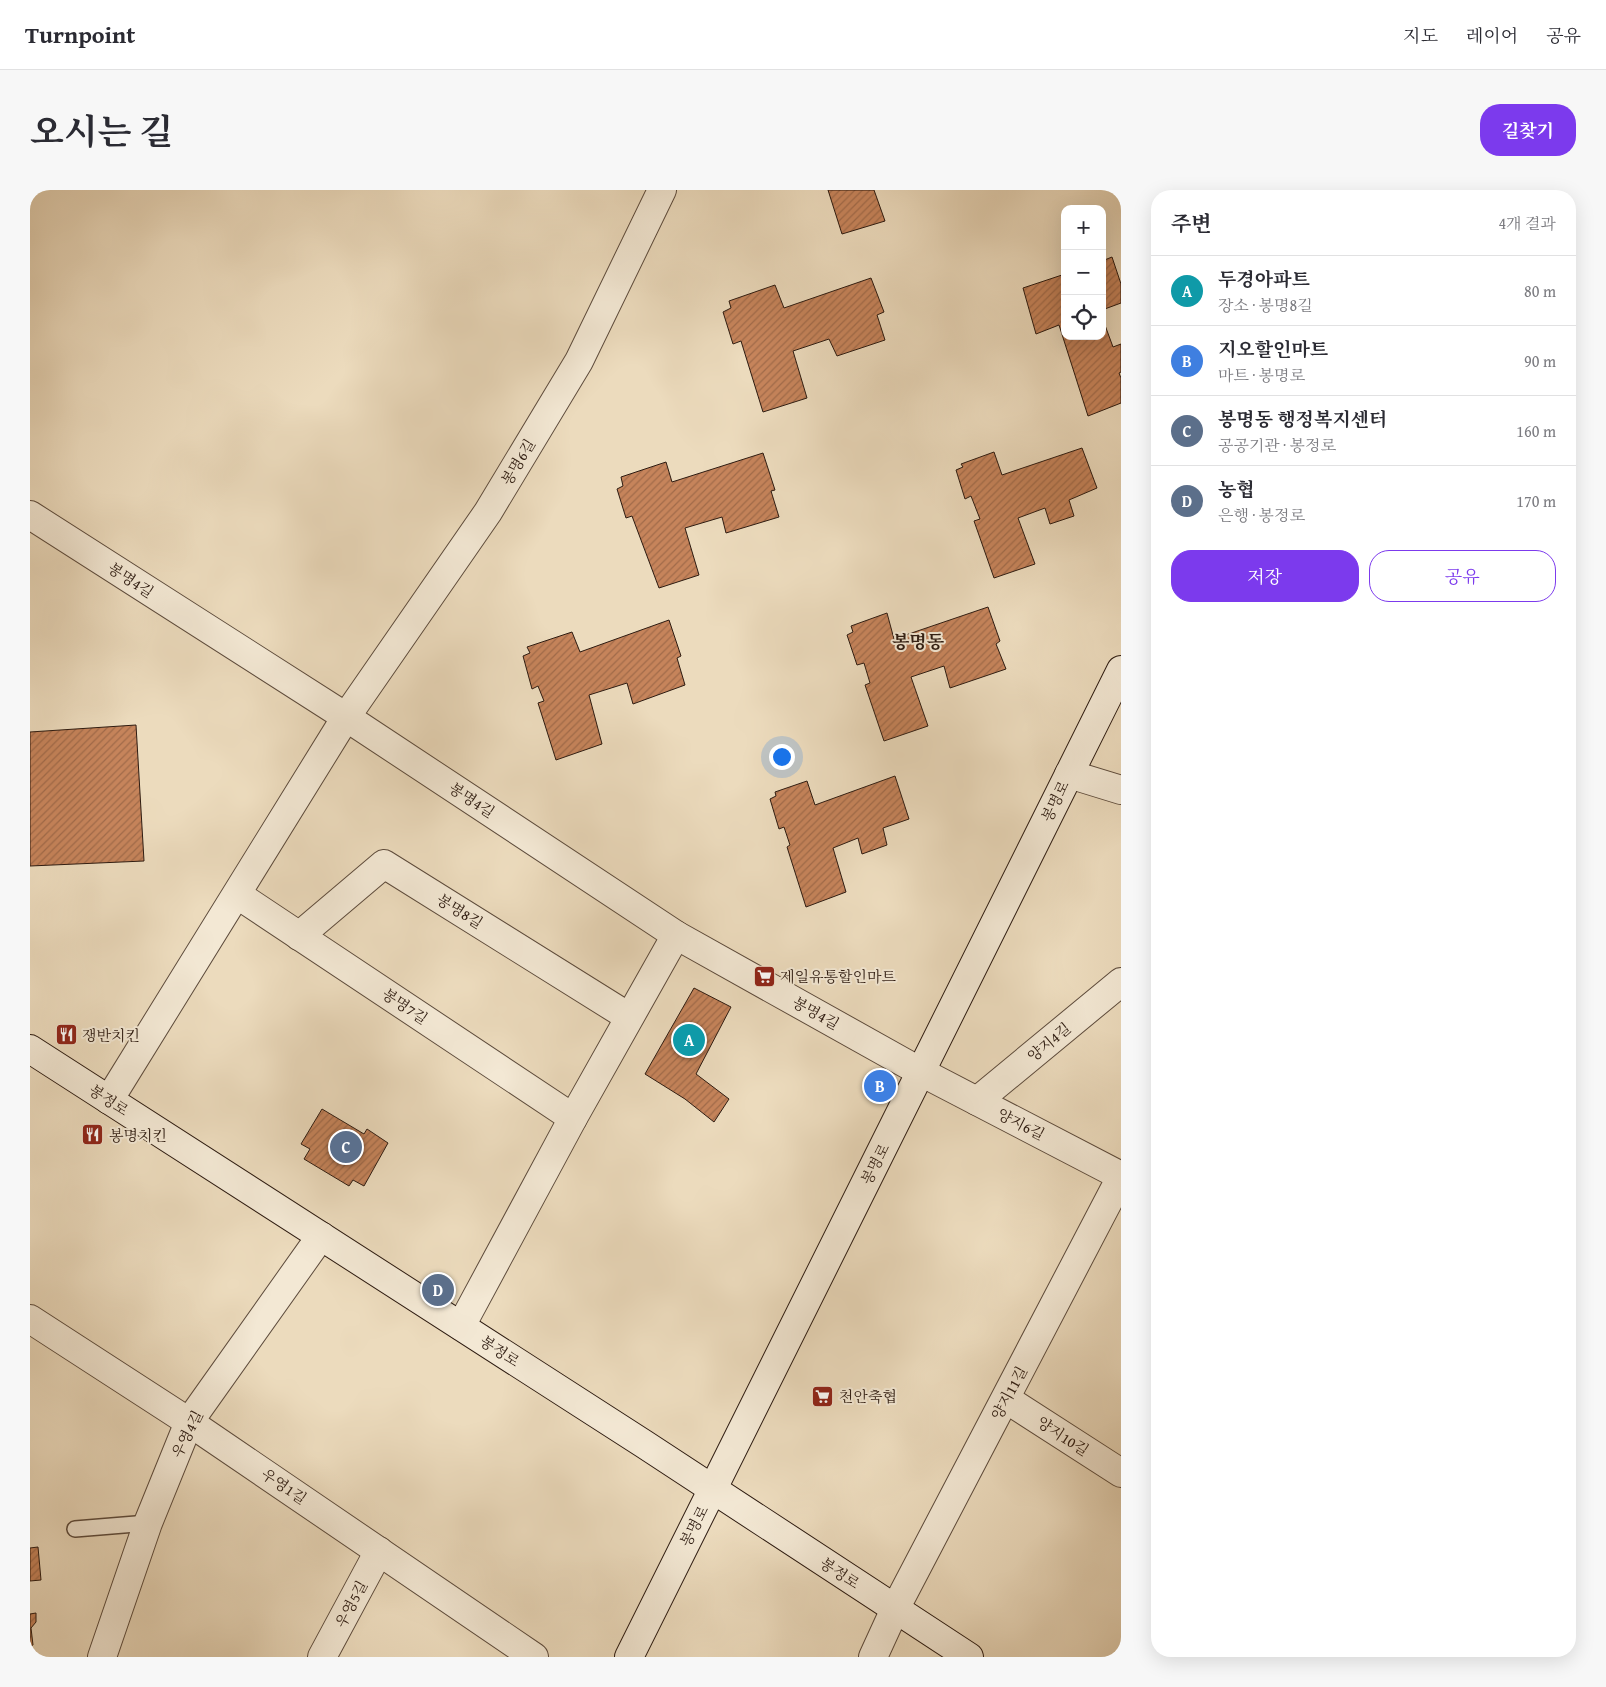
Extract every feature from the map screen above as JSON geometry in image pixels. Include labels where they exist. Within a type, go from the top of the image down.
[{"type":"street","name":"봉명6길","points":[[346,718],[488,512],[579,361],[662,190]]},
{"type":"street","name":"봉명4길","points":[[30,515],[346,718],[676,935],[921,1072]]},
{"type":"street","name":"봉명로","points":[[629,1657],[1121,670]]},
{"type":"street","points":[[109,1100],[238,895],[346,718]]},
{"type":"street","points":[[1069,774],[1121,790]]},
{"type":"street","name":"봉명8길","points":[[299,936],[384,864],[629,1017]]},
{"type":"street","name":"봉명7길","points":[[238,895],[572,1118]]},
{"type":"street","points":[[461,1326],[572,1118],[676,935]]},
{"type":"street","name":"양지4길","points":[[977,1101],[1121,982]]},
{"type":"street","name":"봉정로","points":[[30,1049],[636,1438],[712,1490],[969,1657]]},
{"type":"street","name":"양지6길","points":[[921,1072],[1121,1177]]},
{"type":"street","name":"양지11길","points":[[873,1657],[895,1609],[1121,1177]]},
{"type":"street","name":"우영4길","points":[[102,1657],[148,1523],[190,1422],[321,1236]]},
{"type":"street","name":"우영1길","points":[[30,1319],[190,1422],[534,1657]]},
{"type":"street","name":"양지10길","points":[[1006,1399],[1121,1473]]},
{"type":"street","name":"우영5길","points":[[322,1657],[379,1551]]},
{"type":"lane","points":[[75,1529],[148,1523]]},
{"type":"building","points":[[828,190],[874,190],[885,221],[842,234]]},
{"type":"building","points":[[1112,257],[1121,284],[1121,303],[1106,309],[1106,295],[1106,259]]},
{"type":"building","points":[[1061,275],[1061,331],[1059,325],[1036,334],[1023,288]]},
{"type":"building","points":[[871,278],[884,312],[877,315],[885,340],[837,356],[829,339],[793,351],[807,398],[763,412],[741,341],[733,344],[723,312],[731,308],[729,301],[775,285],[784,308]]},
{"type":"building","points":[[1106,328],[1113,347],[1121,344],[1121,372],[1119,373],[1121,378],[1121,403],[1088,416],[1064,340],[1106,340]]},
{"type":"building","points":[[1082,448],[1097,488],[1069,500],[1074,516],[1050,524],[1045,508],[1018,518],[1035,564],[994,578],[974,521],[980,519],[971,496],[965,499],[956,470],[963,467],[961,464],[994,452],[1002,475]]},
{"type":"building","points":[[763,453],[775,490],[771,491],[779,517],[726,533],[722,517],[685,528],[699,575],[659,588],[632,516],[626,518],[617,489],[623,486],[621,477],[666,462],[672,482]]},
{"type":"building","points":[[988,607],[1000,641],[996,644],[1006,669],[950,688],[944,666],[911,677],[928,726],[884,741],[865,685],[870,683],[864,663],[857,665],[847,635],[853,632],[851,626],[887,613],[894,639]]},
{"type":"building","points":[[669,620],[681,656],[677,658],[685,685],[633,704],[627,683],[589,695],[602,744],[556,760],[538,703],[544,701],[538,686],[532,689],[523,656],[530,653],[527,647],[572,632],[580,652]]},
{"type":"building","points":[[136,725],[144,861],[30,866],[30,732]]},
{"type":"building","points":[[895,776],[909,819],[883,828],[887,845],[862,854],[858,838],[833,848],[846,892],[806,907],[787,847],[790,845],[784,827],[779,829],[770,799],[776,796],[775,792],[807,781],[815,805]]},
{"type":"building","points":[[694,988],[731,1007],[696,1074],[729,1099],[714,1122],[685,1099],[645,1074]]},
{"type":"building","points":[[322,1109],[364,1134],[367,1129],[388,1143],[364,1186],[353,1180],[349,1186],[304,1159],[310,1149],[301,1144]]},
{"type":"building","points":[[38,1547],[41,1580],[30,1581],[30,1548]]},
{"type":"building","points":[[36,1613],[36,1622],[31,1628],[33,1645],[30,1646],[30,1614]]},
{"type":"place","name":"제일유통할인마트","points":[[764,976]]},
{"type":"place","name":"쟁반치킨","points":[[66,1035]]},
{"type":"place","name":"두경아파트","points":[[689,1040]]},
{"type":"place","name":"지오할인마트","points":[[880,1086]]},
{"type":"place","name":"봉명치킨","points":[[93,1135]]},
{"type":"place","name":"봉명동 행정복지센터","points":[[346,1147]]},
{"type":"place","name":"농협","points":[[438,1290]]},
{"type":"place","name":"천안축협","points":[[823,1396]]},
{"type":"district","name":"봉명동","points":[[918,641]]}]
